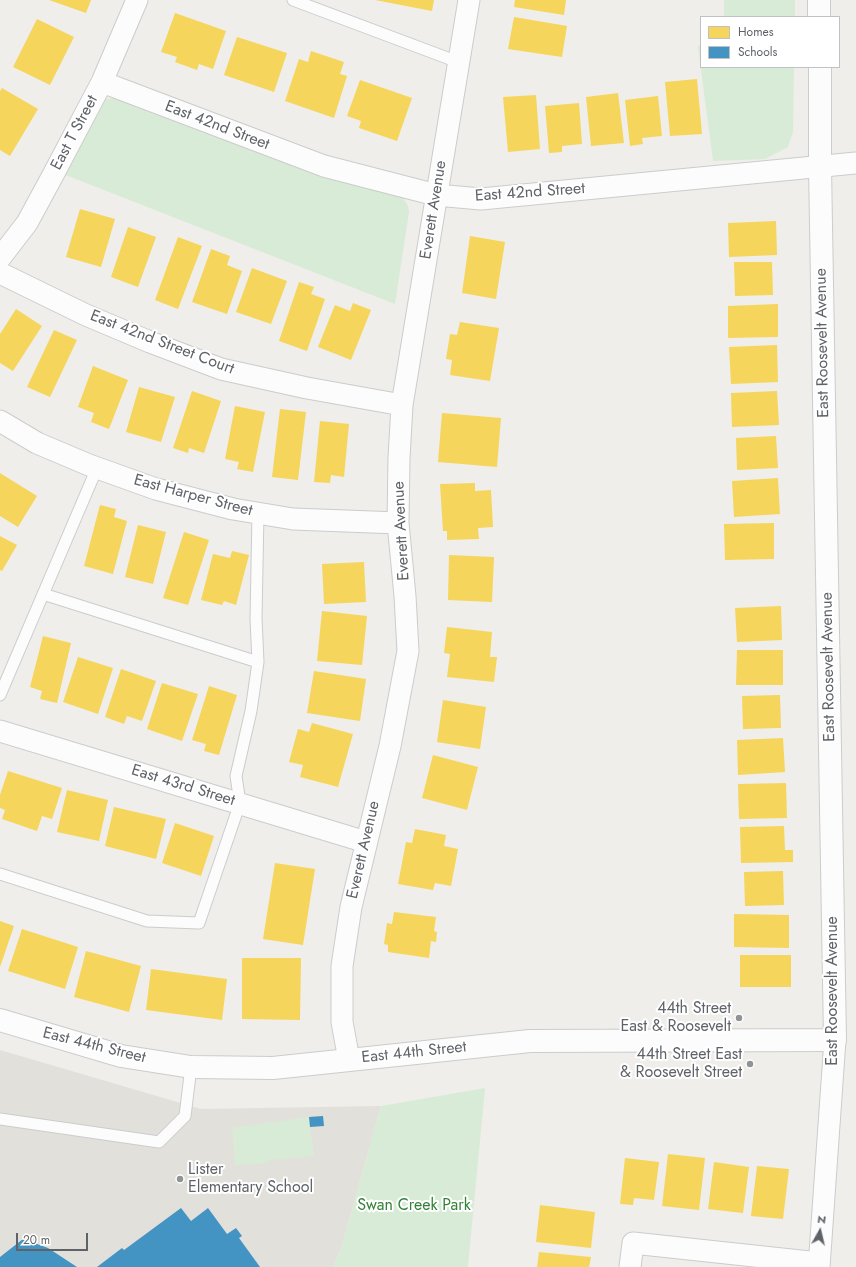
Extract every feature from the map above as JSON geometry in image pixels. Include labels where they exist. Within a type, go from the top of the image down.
[{"type":"street","name":"East T Street","points":[[0,258],[27,223],[102,82],[137,0]]},
{"type":"street","name":"Everett Avenue","points":[[349,1060],[342,1022],[342,966],[351,906],[390,746],[408,651],[405,596],[398,523],[399,458],[402,405],[469,0]]},
{"type":"street","points":[[819,0],[819,16]]},
{"type":"street","name":"East Roosevelt Avenue","points":[[819,1265],[835,1040],[820,167],[820,68]]},
{"type":"street","name":"East 42nd Street","points":[[102,82],[324,166],[436,195],[481,199],[856,163]]},
{"type":"street","name":"East 42nd Street Court","points":[[0,273],[86,315],[150,342],[221,368],[307,388],[402,405]]},
{"type":"street","name":"East Harper Street","points":[[0,420],[37,443],[98,468],[156,489],[233,509],[293,519],[398,523]]},
{"type":"street","name":"East 43rd Street","points":[[0,730],[366,842]]},
{"type":"street","name":"East 44th Street","points":[[0,1020],[122,1056],[191,1067],[273,1068],[530,1041],[835,1040]]},
{"type":"street","points":[[630,1267],[633,1243],[819,1265]]},
{"type":"lane","points":[[293,0],[458,62]]},
{"type":"lane","points":[[0,695],[98,468]]},
{"type":"lane","points":[[0,874],[147,921],[199,923],[240,804],[236,776],[251,711],[258,662],[256,619],[258,513]]},
{"type":"lane","points":[[43,594],[258,662]]},
{"type":"lane","points":[[0,1119],[159,1142],[185,1116],[191,1067]]},
{"type":"shaded area","name":"Lister Elementary School","points":[[0,1050],[201,1109],[381,1106],[341,1249],[333,1267],[0,1267]]},
{"type":"green space","points":[[724,0],[795,0],[795,16],[724,16]]},
{"type":"green space","points":[[700,45],[700,62],[698,47]]},
{"type":"green space","points":[[701,68],[794,68],[793,132],[788,147],[765,159],[713,161]]},
{"type":"green space","points":[[121,98],[402,196],[408,206],[409,212],[395,304],[63,174],[102,100]]},
{"type":"green space","name":"Swan Creek Park","points":[[485,1088],[468,1267],[333,1267],[341,1249],[381,1106]]},
{"type":"green space","points":[[309,1117],[314,1156],[268,1160],[268,1163],[235,1165],[232,1128]]},
{"type":"building: Homes","points":[[49,0],[91,0],[86,13]]},
{"type":"building: Homes","points":[[375,0],[434,0],[432,11]]},
{"type":"building: Homes","points":[[515,0],[566,0],[564,15],[514,7]]},
{"type":"building: Homes","points":[[175,13],[226,31],[213,69],[199,64],[197,70],[175,62],[177,57],[161,52]]},
{"type":"building: Homes","points":[[514,17],[567,26],[562,57],[508,49]]},
{"type":"building: Homes","points":[[37,19],[74,37],[50,85],[13,67]]},
{"type":"building: Homes","points":[[237,37],[287,53],[274,92],[224,75]]},
{"type":"building: Homes","points":[[311,51],[344,62],[340,74],[347,76],[334,118],[285,101],[299,59],[308,62]]},
{"type":"building: Homes","points":[[697,79],[702,134],[670,136],[665,82]]},
{"type":"building: Homes","points":[[360,80],[412,98],[397,141],[359,128],[361,121],[347,116]]},
{"type":"building: Homes","points":[[2,88],[38,109],[10,156],[0,150],[0,91]]},
{"type":"building: Homes","points":[[618,93],[624,143],[591,146],[586,97]]},
{"type":"building: Homes","points":[[536,95],[540,149],[508,152],[503,97]]},
{"type":"building: Homes","points":[[658,96],[662,136],[642,138],[643,144],[630,146],[625,100]]},
{"type":"building: Homes","points":[[579,103],[582,144],[562,146],[562,152],[549,153],[545,106]]},
{"type":"building: Homes","points":[[80,209],[115,219],[101,267],[66,257]]},
{"type":"building: Homes","points":[[776,221],[777,255],[729,257],[728,223]]},
{"type":"building: Homes","points":[[128,227],[156,237],[138,287],[111,277]]},
{"type":"building: Homes","points":[[470,236],[505,242],[496,299],[462,293]]},
{"type":"building: Homes","points":[[178,237],[202,246],[178,309],[155,300]]},
{"type":"building: Homes","points":[[211,249],[230,256],[227,265],[242,271],[227,314],[192,302]]},
{"type":"building: Homes","points":[[734,262],[772,262],[773,295],[735,296]]},
{"type":"building: Homes","points":[[252,268],[287,281],[271,324],[236,312]]},
{"type":"building: Homes","points":[[299,282],[314,287],[311,294],[325,299],[307,351],[279,341]]},
{"type":"building: Homes","points":[[353,303],[371,310],[351,360],[318,347],[335,305],[350,311]]},
{"type":"building: Homes","points":[[778,304],[778,337],[728,338],[728,306]]},
{"type":"building: Homes","points":[[16,309],[42,326],[13,371],[0,363],[0,334]]},
{"type":"building: Homes","points":[[460,322],[499,328],[490,381],[450,375],[452,360],[446,359],[450,334],[457,335]]},
{"type":"building: Homes","points":[[54,330],[77,340],[50,397],[27,387]]},
{"type":"building: Homes","points":[[777,345],[778,382],[731,384],[729,347]]},
{"type":"building: Homes","points":[[93,366],[128,380],[109,429],[91,422],[94,413],[78,407]]},
{"type":"building: Homes","points":[[139,387],[175,397],[161,442],[126,432]]},
{"type":"building: Homes","points":[[192,391],[221,401],[204,453],[189,448],[188,453],[173,448]]},
{"type":"building: Homes","points":[[777,391],[779,425],[732,427],[731,393]]},
{"type":"building: Homes","points":[[235,406],[265,412],[253,472],[237,469],[239,462],[225,459]]},
{"type":"building: Homes","points":[[280,409],[306,412],[298,480],[272,477]]},
{"type":"building: Homes","points":[[442,413],[501,418],[497,467],[438,462]]},
{"type":"building: Homes","points":[[320,421],[349,424],[344,477],[331,475],[330,483],[314,482]]},
{"type":"building: Homes","points":[[776,436],[778,468],[737,470],[736,438]]},
{"type":"building: Homes","points":[[0,473],[37,496],[18,527],[0,516]]},
{"type":"building: Homes","points":[[778,478],[780,514],[734,517],[732,481]]},
{"type":"building: Homes","points":[[475,483],[475,491],[491,490],[493,527],[478,528],[479,539],[447,540],[447,531],[443,531],[440,484]]},
{"type":"building: Homes","points":[[100,505],[116,509],[114,517],[127,521],[113,574],[84,566]]},
{"type":"building: Homes","points":[[774,523],[774,559],[725,560],[724,524]]},
{"type":"building: Homes","points":[[138,525],[166,532],[153,584],[125,577]]},
{"type":"building: Homes","points":[[184,532],[209,540],[188,605],[163,598]]},
{"type":"building: Homes","points":[[0,536],[17,545],[2,571],[0,570]]},
{"type":"building: Homes","points":[[232,551],[249,555],[236,605],[224,601],[222,605],[201,600],[213,554],[230,558]]},
{"type":"building: Homes","points":[[449,555],[494,557],[492,602],[448,600]]},
{"type":"building: Homes","points":[[364,562],[366,602],[324,604],[322,564]]},
{"type":"building: Homes","points":[[781,606],[782,640],[737,642],[735,608]]},
{"type":"building: Homes","points":[[322,611],[367,616],[362,665],[317,661]]},
{"type":"building: Homes","points":[[447,627],[492,632],[490,657],[497,657],[494,682],[447,677],[450,654],[444,653]]},
{"type":"building: Homes","points":[[43,636],[71,643],[57,703],[40,699],[42,691],[30,687]]},
{"type":"building: Homes","points":[[737,650],[783,650],[783,685],[736,685]]},
{"type":"building: Homes","points":[[78,657],[113,668],[98,714],[63,702]]},
{"type":"building: Homes","points":[[121,669],[156,681],[142,721],[127,716],[124,724],[105,717]]},
{"type":"building: Homes","points":[[314,671],[366,679],[360,721],[307,713]]},
{"type":"building: Homes","points":[[162,683],[198,694],[182,741],[147,729]]},
{"type":"building: Homes","points":[[209,686],[237,695],[219,755],[204,751],[206,744],[192,740]]},
{"type":"building: Homes","points":[[780,695],[781,728],[743,729],[742,696]]},
{"type":"building: Homes","points":[[443,700],[486,707],[480,749],[437,742]]},
{"type":"building: Homes","points":[[312,723],[353,734],[338,787],[300,777],[303,765],[289,762],[298,729],[309,732]]},
{"type":"building: Homes","points":[[783,738],[785,772],[738,775],[737,740]]},
{"type":"building: Homes","points":[[433,755],[478,767],[467,810],[422,798]]},
{"type":"building: Homes","points":[[8,771],[62,788],[52,819],[42,816],[37,831],[2,819],[5,810],[0,808],[0,795]]},
{"type":"building: Homes","points":[[786,783],[787,818],[739,819],[738,784]]},
{"type":"building: Homes","points":[[67,790],[108,800],[99,841],[57,832]]},
{"type":"building: Homes","points":[[114,807],[166,819],[156,859],[105,846]]},
{"type":"building: Homes","points":[[175,823],[214,836],[201,876],[162,863]]},
{"type":"building: Homes","points":[[784,826],[785,850],[793,850],[793,862],[741,863],[740,827]]},
{"type":"building: Homes","points":[[415,829],[446,835],[444,846],[458,849],[451,886],[435,883],[433,890],[398,884],[406,842],[412,843]]},
{"type":"building: Homes","points":[[275,863],[315,869],[303,945],[263,939]]},
{"type":"building: Homes","points":[[783,871],[784,905],[745,906],[744,872]]},
{"type":"building: Homes","points":[[394,912],[436,917],[434,931],[437,932],[436,942],[431,941],[429,958],[388,952],[388,945],[384,944],[387,923],[392,924]]},
{"type":"building: Homes","points":[[734,914],[789,915],[789,948],[734,947]]},
{"type":"building: Homes","points":[[0,921],[14,926],[0,967]]},
{"type":"building: Homes","points":[[22,929],[78,947],[65,989],[8,971]]},
{"type":"building: Homes","points":[[86,951],[141,966],[129,1012],[74,997]]},
{"type":"building: Homes","points":[[740,955],[791,955],[791,987],[740,987]]},
{"type":"building: Homes","points":[[242,958],[301,958],[300,1020],[242,1019]]},
{"type":"building: Homes","points":[[151,969],[227,979],[222,1020],[146,1010]]},
{"type":"building: Homes","points":[[668,1154],[705,1158],[699,1210],[662,1206]]},
{"type":"building: Homes","points":[[625,1158],[659,1162],[654,1200],[634,1198],[633,1205],[620,1204]]},
{"type":"building: Homes","points":[[714,1162],[749,1167],[743,1213],[708,1209]]},
{"type":"building: Homes","points":[[757,1166],[789,1169],[783,1219],[751,1216]]},
{"type":"building: Homes","points":[[540,1205],[595,1212],[591,1248],[536,1242]]},
{"type":"building: Homes","points":[[539,1252],[591,1257],[589,1267],[537,1267]]},
{"type":"building: Schools","points":[[323,1116],[324,1126],[310,1127],[309,1117]]},
{"type":"building: Schools","points":[[181,1208],[191,1221],[208,1208],[227,1234],[236,1228],[242,1236],[239,1238],[260,1267],[97,1267],[122,1248],[124,1250]]},
{"type":"building: Schools","points":[[23,1239],[48,1248],[77,1267],[0,1267],[0,1257]]},
{"type":"place","name":"44th Street East & Roosevelt","points":[[739,1018]]},
{"type":"place","name":"44th Street East & Roosevelt Street","points":[[750,1064]]},
{"type":"place","name":"Lister Elementary School","points":[[180,1179]]}]
